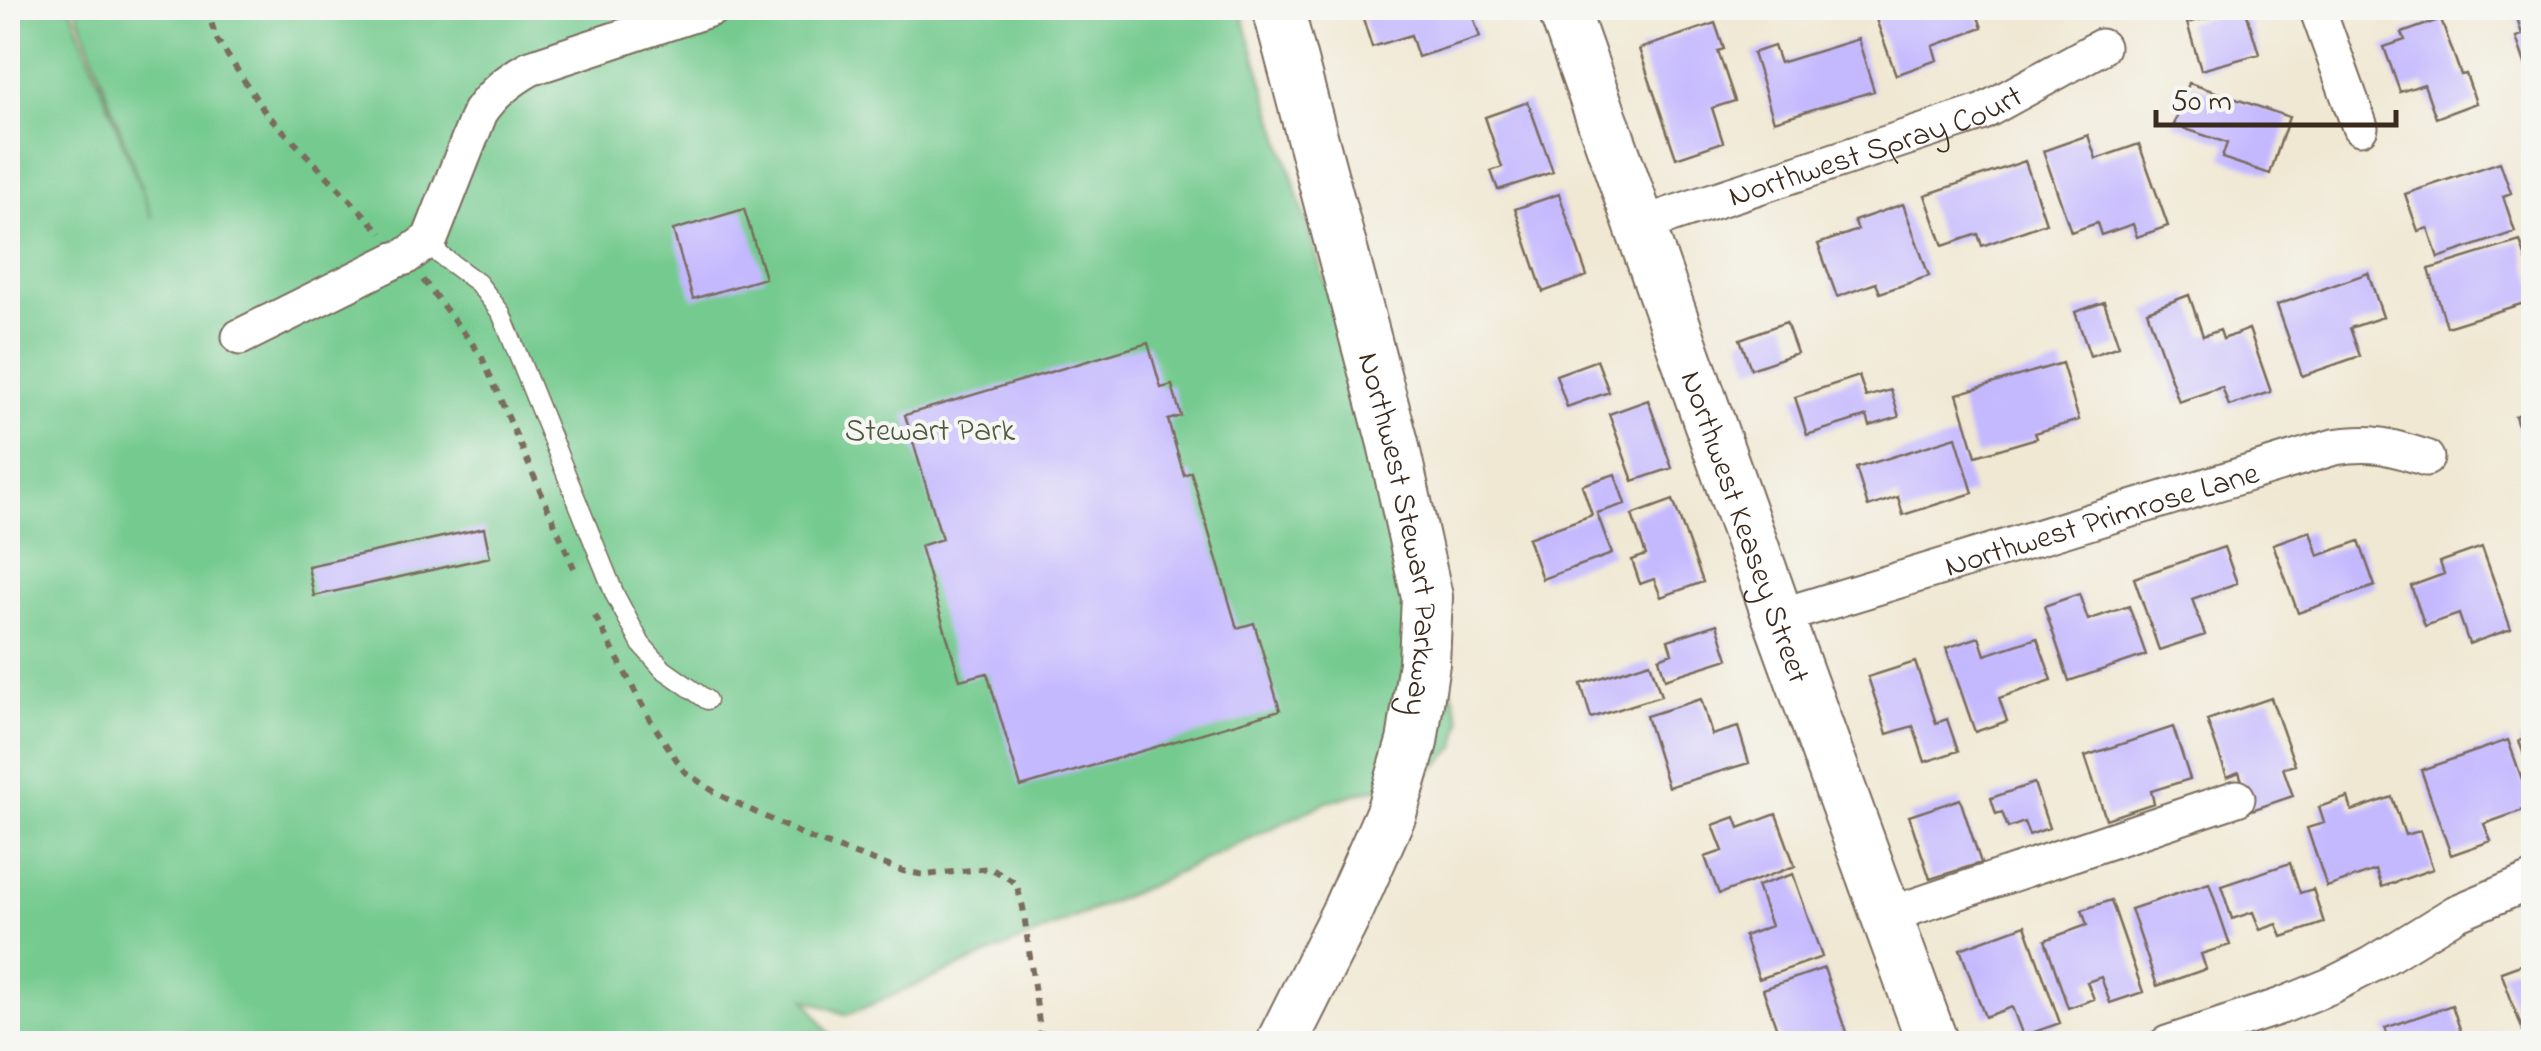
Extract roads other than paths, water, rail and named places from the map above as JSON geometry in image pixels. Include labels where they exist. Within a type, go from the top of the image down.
[{"type":"street","points":[[240,337],[418,248],[480,112],[492,94],[511,79],[530,68],[712,8]]},
{"type":"street","name":"Northwest Stewart Parkway","points":[[1278,8],[1393,443],[1428,597],[1424,663],[1412,742],[1391,813],[1282,1044]]},
{"type":"street","name":"Northwest Keasey Street","points":[[1564,8],[1932,1044]]},
{"type":"street","points":[[2317,8],[2360,127]]},
{"type":"street","name":"Northwest Spray Court","points":[[1640,225],[1981,113],[2101,47]]},
{"type":"street","name":"Northwest Primrose Lane","points":[[1778,617],[2334,447],[2363,442],[2426,458]]},
{"type":"street","points":[[1886,916],[2237,798]]},
{"type":"street","points":[[2167,1044],[2330,986],[2456,913],[2534,880]]},
{"type":"lane","points":[[418,248],[440,256],[478,283],[501,313],[614,595],[642,644],[662,669],[707,700]]},
{"type":"park label","name":"Stewart Park","points":[[930,429]]}]
